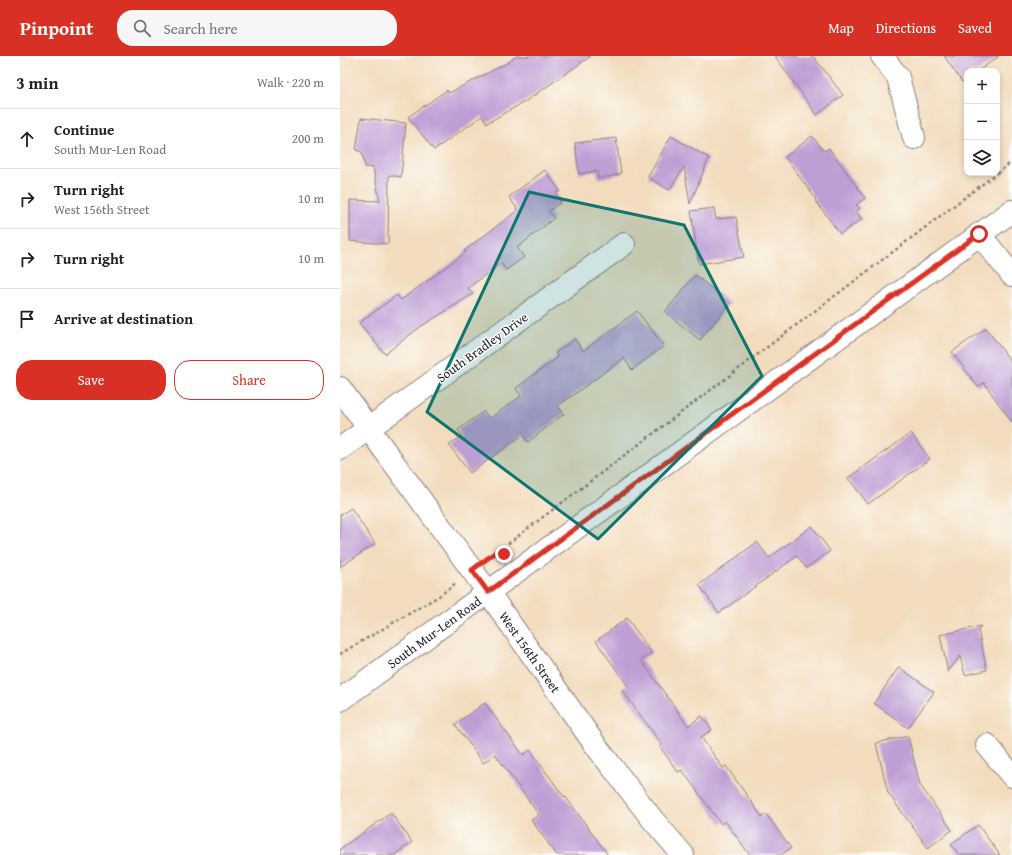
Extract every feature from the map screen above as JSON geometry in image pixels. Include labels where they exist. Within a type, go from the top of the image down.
[{"type":"street","points":[[882,56],[898,77],[914,138]]},
{"type":"street","name":"South Mur-Len Road","points":[[340,700],[1012,211]]},
{"type":"street","points":[[979,234],[1012,275]]},
{"type":"street","name":"South Bradley Drive","points":[[340,449],[624,244]]},
{"type":"street","name":"West 156th Street","points":[[340,388],[488,592],[596,746],[653,820],[683,855]]},
{"type":"street","points":[[987,745],[1012,776]]},
{"type":"path","points":[[1000,171],[1012,162]]},
{"type":"path","points":[[340,654],[439,596],[993,176]]},
{"type":"path","points":[[500,549],[504,554]]},
{"type":"highlighted area","points":[[529,192],[684,225],[762,376],[598,539],[427,412]]},
{"type":"building","points":[[517,56],[591,56],[526,101],[487,123],[482,116],[434,150],[408,117],[447,90],[449,93],[507,63]]},
{"type":"building","points":[[775,56],[813,56],[843,95],[817,115]]},
{"type":"building","points":[[944,56],[999,56],[982,68],[964,68],[964,81],[962,82]]},
{"type":"building","points":[[361,118],[406,123],[401,177],[389,175],[388,244],[350,241],[350,200],[380,201],[373,168],[365,167],[362,152],[356,150]]},
{"type":"building","points":[[671,136],[709,158],[690,204],[684,167],[669,190],[648,177]]},
{"type":"building","points":[[812,136],[824,151],[829,148],[865,198],[856,205],[860,208],[856,212],[862,219],[840,234],[785,157]]},
{"type":"building","points":[[616,138],[621,174],[598,179],[597,171],[579,174],[575,143]]},
{"type":"building","points":[[545,170],[560,191],[556,193],[561,202],[549,211],[554,218],[517,248],[524,257],[506,270],[501,263],[468,288],[473,294],[420,327],[385,354],[359,323],[397,295],[401,300],[466,252],[464,251],[518,210],[509,197]]},
{"type":"building","points":[[714,208],[716,219],[736,217],[744,257],[699,264],[691,211]]},
{"type":"building","points":[[695,275],[730,303],[700,340],[665,312]]},
{"type":"building","points":[[637,311],[664,346],[632,370],[624,358],[558,406],[564,414],[528,442],[523,435],[470,473],[449,445],[462,436],[458,430],[484,411],[489,419],[521,396],[516,388],[558,357],[555,353],[575,339],[583,351]]},
{"type":"building","points":[[986,328],[1012,363],[1012,422],[984,383],[978,387],[952,352]]},
{"type":"building","points":[[911,433],[930,459],[868,504],[848,478]]},
{"type":"building","points":[[351,508],[375,544],[340,567],[340,515]]},
{"type":"building","points":[[812,526],[830,551],[806,568],[797,556],[719,613],[699,585],[757,542],[769,558]]},
{"type":"building","points":[[627,618],[652,653],[641,660],[688,726],[702,716],[712,730],[701,737],[723,768],[726,766],[762,817],[766,814],[791,848],[781,855],[750,855],[725,821],[721,824],[682,770],[678,772],[660,747],[662,745],[622,690],[628,686],[596,641]]},
{"type":"building","points":[[981,626],[978,630],[987,670],[965,675],[960,656],[948,672],[940,635]]},
{"type":"building","points":[[899,667],[934,692],[908,728],[874,703]]},
{"type":"building","points":[[485,703],[523,755],[530,750],[608,855],[557,855],[531,820],[539,815],[495,754],[483,763],[455,724]]},
{"type":"building","points":[[908,736],[920,785],[952,830],[928,848],[888,793],[876,743]]},
{"type":"building","points":[[391,813],[412,842],[394,855],[340,855],[340,849]]},
{"type":"building","points":[[978,825],[1000,855],[959,855],[951,844]]},
{"type":"route","points":[[504,554],[500,549],[472,570],[488,592],[979,234]]}]
